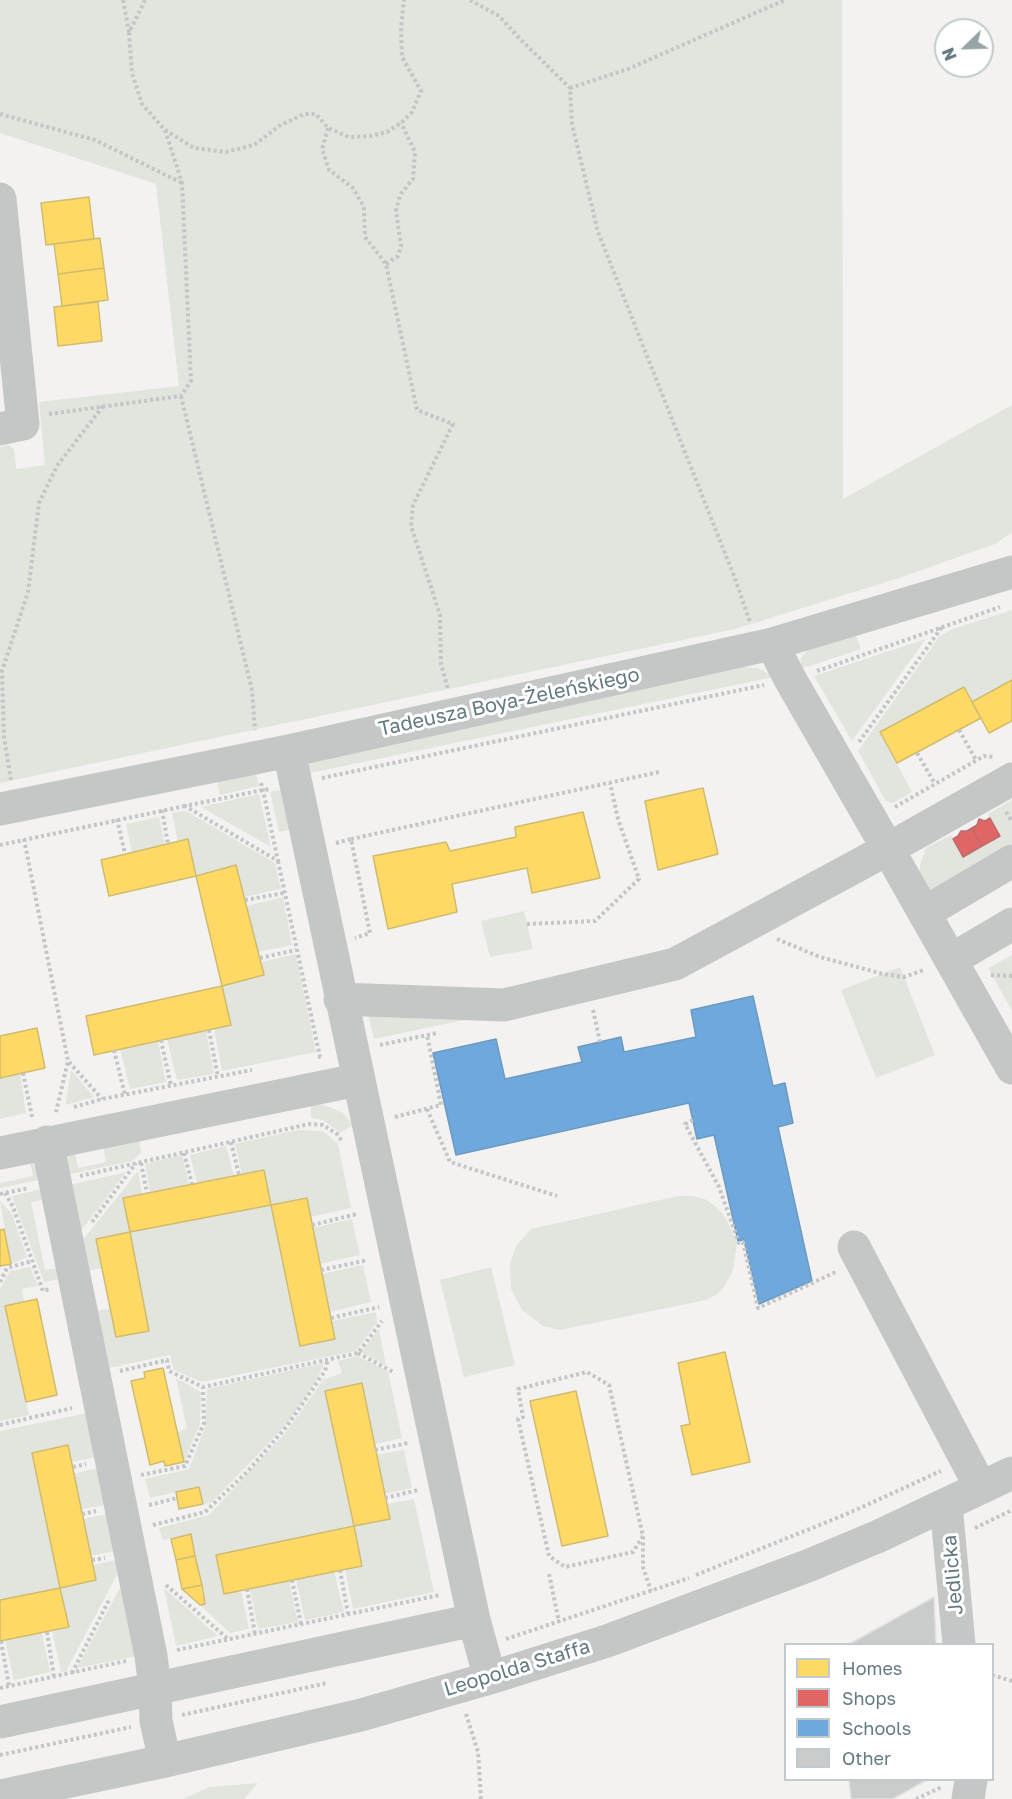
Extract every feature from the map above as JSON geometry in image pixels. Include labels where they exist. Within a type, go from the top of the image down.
[{"type":"street","points":[[0,199],[11,426]]},
{"type":"street","name":"Tadeusza Boya-Żeleńskiego","points":[[7,799],[289,751],[763,638],[1012,572]]},
{"type":"street","points":[[763,638],[790,679],[924,913],[940,964],[1012,1068]]},
{"type":"street","points":[[289,751],[354,1065],[350,1136],[474,1682]]},
{"type":"street","points":[[340,999],[504,1005],[675,964],[888,849],[1007,769]]},
{"type":"street","points":[[924,913],[1012,861]]},
{"type":"street","points":[[940,964],[1012,924]]},
{"type":"street","points":[[0,1153],[39,1130],[354,1065]]},
{"type":"street","points":[[39,1130],[55,1182],[152,1656],[156,1721],[165,1761]]},
{"type":"street","points":[[846,1259],[981,1488]]},
{"type":"street","name":"Leopolda Staffa","points":[[0,1796],[165,1761],[361,1715],[607,1641],[746,1590],[879,1536],[1012,1473]]},
{"type":"street","name":"Jedlicka","points":[[946,1504],[959,1643]]},
{"type":"street","points":[[0,1722],[460,1623]]},
{"type":"street","points":[[968,1799],[971,1781]]},
{"type":"path","points":[[123,0],[129,33],[132,73],[142,104],[165,130],[194,148],[225,152],[254,145],[279,126],[304,114],[316,114],[328,128],[349,137],[371,136],[387,132],[401,123],[412,112],[421,91],[402,57],[401,28],[404,0]]},
{"type":"path","points":[[129,33],[145,0]]},
{"type":"path","points":[[470,0],[499,16],[570,88],[572,124],[598,232],[735,576],[763,638]]},
{"type":"path","points":[[570,88],[628,69],[784,0]]},
{"type":"path","points":[[0,114],[95,140],[182,183]]},
{"type":"path","points":[[386,264],[398,256],[401,246],[396,211],[400,195],[413,179],[415,152],[401,123]]},
{"type":"path","points":[[328,128],[322,149],[329,170],[353,188],[364,207],[365,237],[386,264],[417,410],[453,424],[413,505],[411,526],[440,615],[441,664],[450,696]]},
{"type":"path","points":[[165,130],[182,183],[191,381],[181,396],[252,690],[256,729],[251,739]]},
{"type":"path","points":[[11,426],[53,412],[181,396]]},
{"type":"path","points":[[7,799],[2,671],[28,592],[39,503],[57,466],[103,406]]},
{"type":"path","points":[[0,845],[790,679],[1002,607]]},
{"type":"path","points":[[858,743],[942,627]]},
{"type":"path","points":[[959,730],[976,760]]},
{"type":"path","points":[[917,753],[935,784]]},
{"type":"path","points":[[871,820],[984,756],[1007,769]]},
{"type":"path","points":[[334,843],[659,772]]},
{"type":"path","points":[[527,924],[595,921],[639,879],[618,819],[610,783]]},
{"type":"path","points":[[262,790],[320,1057]]},
{"type":"path","points":[[185,806],[278,861]]},
{"type":"path","points":[[162,810],[168,844]]},
{"type":"path","points":[[117,819],[125,854]]},
{"type":"path","points":[[24,839],[68,1061],[56,1112],[102,1099],[260,1069]]},
{"type":"path","points":[[345,940],[370,933],[351,839]]},
{"type":"path","points":[[245,900],[284,893]]},
{"type":"path","points":[[749,924],[820,957],[882,974],[904,977],[940,964]]},
{"type":"path","points":[[260,958],[296,950]]},
{"type":"path","points":[[209,1030],[218,1077]]},
{"type":"path","points":[[0,1194],[309,1124],[323,1125],[350,1136],[441,1105],[428,1035]]},
{"type":"path","points":[[161,1040],[171,1086]]},
{"type":"path","points":[[114,1050],[124,1095]]},
{"type":"path","points":[[311,1059],[320,1057],[354,1065]]},
{"type":"path","points":[[68,1061],[102,1099]]},
{"type":"path","points":[[23,1073],[39,1130]]},
{"type":"path","points":[[427,1109],[450,1162],[557,1196]]},
{"type":"path","points":[[693,1120],[685,1124],[719,1187],[739,1243],[743,1242],[758,1308],[846,1259]]},
{"type":"path","points":[[231,1142],[239,1175]]},
{"type":"path","points":[[184,1152],[192,1184]]},
{"type":"path","points":[[139,1163],[147,1193]]},
{"type":"path","points":[[91,1225],[139,1163]]},
{"type":"path","points":[[312,1225],[357,1215],[355,1203]]},
{"type":"path","points":[[365,1249],[370,1269]]},
{"type":"path","points":[[321,1270],[368,1260]]},
{"type":"path","points":[[0,1282],[7,1269],[32,1261]]},
{"type":"path","points":[[377,1298],[384,1331]]},
{"type":"path","points":[[331,1318],[379,1307]]},
{"type":"path","points":[[358,1353],[382,1321]]},
{"type":"path","points":[[95,1377],[167,1360],[170,1371],[203,1386],[358,1353],[393,1372]]},
{"type":"path","points":[[153,1525],[206,1512],[247,1472],[286,1426],[325,1371],[328,1359]]},
{"type":"path","points":[[391,1362],[395,1382]]},
{"type":"path","points":[[643,1536],[633,1552],[565,1567],[549,1556],[518,1419],[523,1417],[518,1389],[587,1372],[609,1385],[643,1536],[643,1567],[651,1591]]},
{"type":"path","points":[[141,1475],[185,1466],[204,1423],[203,1386]]},
{"type":"path","points":[[0,1425],[78,1407]]},
{"type":"path","points":[[406,1433],[410,1452]]},
{"type":"path","points":[[375,1450],[408,1443]]},
{"type":"path","points":[[699,1574],[849,1513],[946,1469]]},
{"type":"path","points":[[385,1498],[418,1490],[416,1481]]},
{"type":"path","points":[[148,1505],[177,1498]]},
{"type":"path","points":[[950,1539],[1012,1510]]},
{"type":"path","points":[[340,1570],[348,1614]]},
{"type":"path","points":[[549,1574],[559,1622]]},
{"type":"path","points":[[292,1580],[301,1624]]},
{"type":"path","points":[[504,1640],[679,1581]]},
{"type":"path","points":[[438,1583],[440,1595],[460,1623]]},
{"type":"path","points":[[247,1589],[255,1634]]},
{"type":"path","points":[[0,1688],[440,1595]]},
{"type":"path","points":[[47,1632],[54,1677]]},
{"type":"path","points":[[1,1641],[9,1686]]},
{"type":"path","points":[[994,1675],[1012,1681]]},
{"type":"path","points":[[474,1682],[481,1799]]},
{"type":"path","points":[[0,1755],[122,1729]]},
{"type":"shaded area","points":[[0,0],[842,0],[843,499],[1012,405],[1012,532],[995,544],[899,578],[735,629],[0,783],[0,447],[8,445],[14,449],[16,469],[45,465],[39,402],[179,386],[156,184],[0,133]]},
{"type":"shaded area","points":[[1012,610],[1012,680],[972,702],[964,687],[880,732],[912,792],[893,803],[886,801],[858,751],[939,637],[953,629]]},
{"type":"shaded area","points":[[855,632],[861,649],[800,669],[801,658],[809,648]]},
{"type":"shaded area","points":[[926,639],[852,741],[814,676]]},
{"type":"shaded area","points":[[743,667],[758,668],[774,677],[305,774],[308,764],[317,757]]},
{"type":"shaded area","points":[[255,769],[259,786],[220,795],[216,777]]},
{"type":"shaded area","points":[[285,789],[293,829],[279,832],[270,792]]},
{"type":"shaded area","points":[[259,794],[271,847],[201,807]]},
{"type":"shaded area","points":[[1012,800],[1012,859],[931,893],[920,872],[926,848],[951,835],[964,857],[1000,836],[988,814]]},
{"type":"shaded area","points":[[186,811],[275,863],[281,889],[244,897],[236,865],[196,876],[188,840],[178,842],[172,813]]},
{"type":"shaded area","points":[[159,817],[165,845],[132,853],[126,824]]},
{"type":"shaded area","points":[[283,897],[292,945],[258,952],[247,906]]},
{"type":"shaded area","points":[[524,911],[533,949],[490,957],[481,921]]},
{"type":"shaded area","points":[[296,954],[316,1052],[222,1071],[214,1029],[231,1025],[222,986],[264,976],[261,962]]},
{"type":"shaded area","points":[[1012,955],[1012,1011],[988,968]]},
{"type":"shaded area","points":[[900,967],[935,1055],[876,1078],[841,990]]},
{"type":"shaded area","points":[[368,1014],[493,1014],[374,1039]]},
{"type":"shaded area","points":[[206,1030],[214,1074],[177,1080],[167,1039]]},
{"type":"shaded area","points":[[158,1041],[166,1082],[130,1089],[120,1049]]},
{"type":"shaded area","points":[[71,1070],[94,1097],[65,1105],[66,1102]]},
{"type":"shaded area","points":[[20,1074],[26,1113],[0,1119],[0,1078]]},
{"type":"shaded area","points":[[311,1103],[327,1106],[343,1113],[353,1125],[340,1133],[323,1120],[311,1118]]},
{"type":"shaded area","points":[[297,1130],[323,1131],[338,1144],[351,1208],[311,1217],[306,1198],[271,1205],[264,1170],[242,1174],[235,1144]]},
{"type":"shaded area","points":[[139,1137],[141,1153],[132,1161],[62,1176],[63,1155],[75,1152],[78,1168],[106,1162],[103,1146]]},
{"type":"shaded area","points":[[226,1146],[234,1176],[197,1183],[190,1155]]},
{"type":"shaded area","points":[[182,1155],[189,1185],[150,1192],[145,1164]]},
{"type":"shaded area","points":[[38,1159],[48,1178],[0,1188],[0,1183],[33,1176],[30,1161]]},
{"type":"shaded area","points":[[138,1171],[142,1194],[123,1198],[130,1232],[271,1205],[300,1346],[335,1339],[332,1321],[376,1312],[377,1322],[356,1351],[202,1382],[174,1370],[170,1355],[109,1368],[95,1311],[110,1309],[116,1337],[149,1330],[130,1233],[102,1268],[88,1271],[82,1241]]},
{"type":"shaded area","points":[[126,1172],[80,1232],[70,1185]]},
{"type":"shaded area","points":[[50,1187],[52,1198],[31,1202],[45,1270],[66,1267],[69,1277],[44,1282],[12,1196]]},
{"type":"shaded area","points":[[678,1196],[705,1199],[715,1206],[724,1215],[737,1242],[733,1270],[724,1287],[716,1295],[706,1300],[560,1330],[543,1326],[522,1310],[511,1289],[510,1264],[516,1246],[531,1229]]},
{"type":"shaded area","points":[[0,1201],[12,1214],[27,1257],[11,1264]]},
{"type":"shaded area","points":[[352,1219],[360,1255],[320,1264],[313,1228]]},
{"type":"shaded area","points":[[363,1265],[371,1302],[330,1312],[322,1274]]},
{"type":"shaded area","points":[[30,1267],[38,1286],[22,1289],[24,1302],[5,1306],[29,1415],[0,1421],[0,1289],[10,1271]]},
{"type":"shaded area","points":[[491,1267],[515,1365],[464,1377],[440,1280]]},
{"type":"shaded area","points":[[379,1329],[386,1366],[361,1352]]},
{"type":"shaded area","points":[[357,1356],[388,1371],[402,1438],[374,1444],[325,1391],[354,1526],[389,1519],[387,1504],[414,1499],[434,1592],[353,1609],[345,1569],[353,1527],[216,1555],[224,1594],[241,1591],[249,1629],[230,1633],[200,1605],[205,1604],[191,1534],[163,1540],[159,1528],[209,1515],[286,1432],[323,1380],[342,1373],[338,1361]]},
{"type":"shaded area","points":[[324,1363],[318,1378],[285,1426],[211,1503],[203,1504],[199,1487],[150,1498],[145,1479],[189,1469],[205,1427],[207,1389]]},
{"type":"shaded area","points":[[176,1378],[201,1392],[200,1424],[184,1462],[177,1432],[187,1429]]},
{"type":"shaded area","points":[[87,1413],[96,1457],[71,1462],[68,1445],[32,1453],[60,1587],[96,1580],[93,1565],[117,1560],[119,1571],[66,1671],[61,1672],[52,1631],[69,1627],[60,1588],[0,1600],[0,1431]]},
{"type":"shaded area","points":[[404,1450],[412,1488],[384,1494],[376,1455]]},
{"type":"shaded area","points":[[97,1468],[105,1505],[82,1509],[74,1474]]},
{"type":"shaded area","points":[[107,1514],[115,1551],[91,1556],[83,1519]]},
{"type":"shaded area","points":[[334,1571],[344,1612],[305,1620],[296,1579]]},
{"type":"shaded area","points":[[289,1581],[298,1622],[258,1629],[250,1589]]},
{"type":"shaded area","points":[[122,1584],[137,1656],[77,1668]]},
{"type":"shaded area","points":[[164,1588],[218,1636],[176,1646]]},
{"type":"shaded area","points":[[42,1633],[50,1672],[14,1680],[5,1640]]},
{"type":"shaded area","points":[[258,1783],[244,1799],[183,1799],[209,1787]]},
{"type":"building: Homes","points":[[89,197],[94,239],[46,245],[41,203]]},
{"type":"building: Homes","points":[[100,238],[104,268],[58,274],[54,244]]},
{"type":"building: Homes","points":[[104,268],[108,300],[62,306],[58,274]]},
{"type":"building: Homes","points":[[98,302],[102,341],[58,346],[54,307]]},
{"type":"building: Homes","points":[[1012,680],[1012,721],[989,733],[972,702]]},
{"type":"building: Homes","points":[[964,687],[981,718],[897,763],[880,732]]},
{"type":"building: Homes","points":[[703,788],[718,854],[658,870],[645,801]]},
{"type":"building: Homes","points":[[583,812],[600,878],[532,893],[527,868],[452,884],[457,912],[388,929],[373,856],[446,842],[450,851],[516,837],[515,827]]},
{"type":"building: Homes","points":[[188,839],[196,876],[109,896],[101,860]]},
{"type":"building: Homes","points":[[236,865],[264,975],[222,986],[196,876]]},
{"type":"building: Homes","points":[[222,986],[231,1025],[94,1055],[86,1016]]},
{"type":"building: Homes","points":[[37,1028],[45,1068],[0,1078],[0,1036]]},
{"type":"building: Homes","points":[[264,1170],[271,1205],[130,1232],[123,1198]]},
{"type":"building: Homes","points":[[307,1198],[335,1339],[300,1346],[271,1205]]},
{"type":"building: Homes","points":[[4,1229],[11,1264],[0,1266],[0,1230]]},
{"type":"building: Homes","points":[[130,1232],[149,1331],[116,1337],[96,1239]]},
{"type":"building: Homes","points":[[37,1299],[57,1395],[26,1402],[5,1306]]},
{"type":"building: Homes","points":[[725,1352],[750,1462],[692,1475],[681,1426],[690,1424],[678,1363]]},
{"type":"building: Homes","points":[[163,1368],[184,1462],[165,1466],[164,1461],[150,1465],[131,1381],[145,1378],[144,1372]]},
{"type":"building: Homes","points":[[362,1383],[390,1519],[354,1526],[325,1391]]},
{"type":"building: Homes","points":[[576,1391],[608,1536],[562,1546],[530,1401]]},
{"type":"building: Homes","points":[[68,1445],[96,1580],[60,1588],[32,1453]]},
{"type":"building: Homes","points":[[199,1487],[203,1504],[179,1509],[176,1492]]},
{"type":"building: Homes","points":[[354,1526],[362,1566],[224,1594],[216,1555]]},
{"type":"building: Homes","points":[[191,1534],[195,1556],[176,1560],[171,1539]]},
{"type":"building: Homes","points":[[195,1556],[202,1585],[182,1589],[176,1560]]},
{"type":"building: Homes","points":[[202,1585],[205,1604],[200,1605],[182,1589]]},
{"type":"building: Homes","points":[[60,1588],[69,1627],[0,1641],[0,1600]]},
{"type":"building: Shops","points":[[990,818],[1000,836],[982,846],[972,828],[977,825],[979,819],[985,821]]},
{"type":"building: Shops","points":[[972,828],[982,846],[963,857],[953,839],[961,831]]},
{"type":"building: Schools","points":[[753,996],[773,1086],[785,1083],[793,1123],[778,1127],[812,1281],[759,1304],[744,1240],[738,1241],[714,1135],[697,1139],[689,1103],[456,1155],[433,1053],[496,1039],[505,1079],[582,1062],[578,1047],[621,1037],[624,1052],[696,1037],[691,1010]]},
{"type":"building: Other","points":[[934,1597],[936,1643],[851,1643]]},
{"type":"building: Other","points":[[849,1781],[925,1781],[893,1799],[851,1799]]}]
